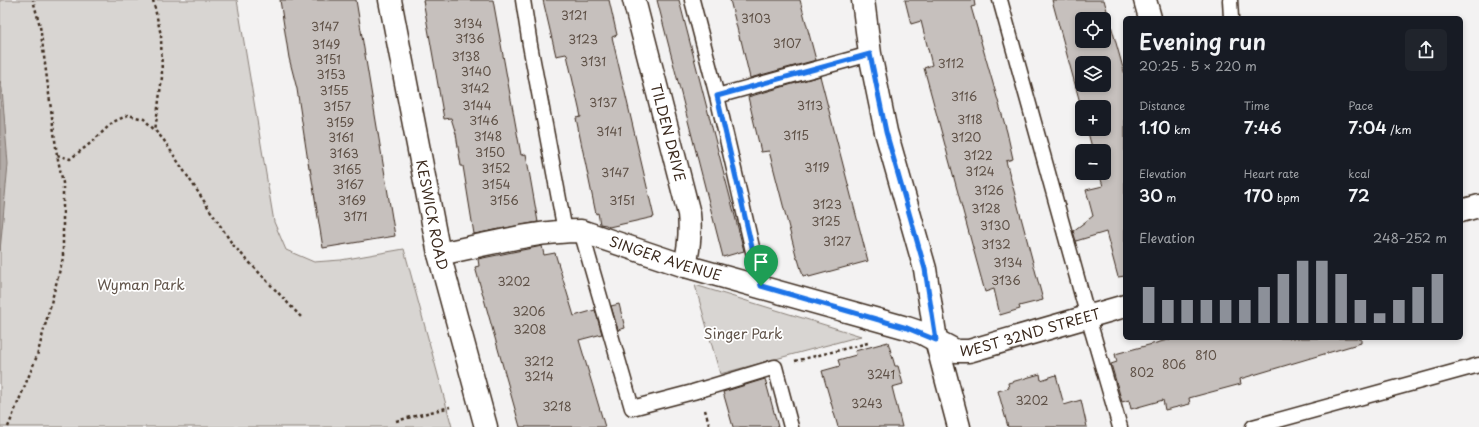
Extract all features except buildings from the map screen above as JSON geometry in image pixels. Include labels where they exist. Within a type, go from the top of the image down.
[{"type":"street","name":"KESWICK ROAD","points":[[390,0],[439,254],[486,427]]},
{"type":"street","name":"TILDEN DRIVE","points":[[634,0],[689,214],[690,231],[685,266]]},
{"type":"street","points":[[863,0],[870,54],[886,132],[925,269],[936,340],[959,427]]},
{"type":"street","points":[[1146,0],[1150,16]]},
{"type":"street","points":[[1463,210],[1479,206]]},
{"type":"street","name":"SINGER AVENUE","points":[[439,254],[522,237],[573,231],[685,266],[907,328],[936,340]]},
{"type":"street","name":"WEST 32ND STREET","points":[[936,340],[956,351],[969,351],[1123,307]]},
{"type":"lane","points":[[523,0],[530,44],[573,231],[632,408],[693,392],[775,367],[791,427]]},
{"type":"lane","points":[[692,0],[717,96],[761,286]]},
{"type":"lane","points":[[1000,0],[1120,427]]},
{"type":"lane","points":[[1230,0],[1231,16]]},
{"type":"lane","points":[[717,96],[870,54]]},
{"type":"lane","points":[[1253,427],[1479,365]]},
{"type":"path","points":[[8,427],[37,356],[63,258],[63,183],[57,155],[40,26],[33,0]]},
{"type":"path","points":[[153,0],[161,34],[162,76],[155,131]]},
{"type":"path","points":[[57,155],[70,159],[92,142],[113,122],[128,115],[144,119],[163,139],[233,245],[301,317]]},
{"type":"path","points":[[775,367],[872,342]]},
{"type":"path","points":[[396,421],[450,407]]},
{"type":"green space","name":"Wyman Park","points":[[0,0],[237,0],[274,222],[286,250],[314,262],[341,260],[404,249],[452,427],[0,427]]},
{"type":"green space","name":"Singer Park","points":[[695,285],[861,336],[720,374]]},
{"type":"shaded area","points":[[0,81],[2,89],[8,164],[0,251]]},
{"type":"route","points":[[870,54],[886,132],[925,269],[936,340],[907,328],[761,286],[717,96],[870,54]]}]
